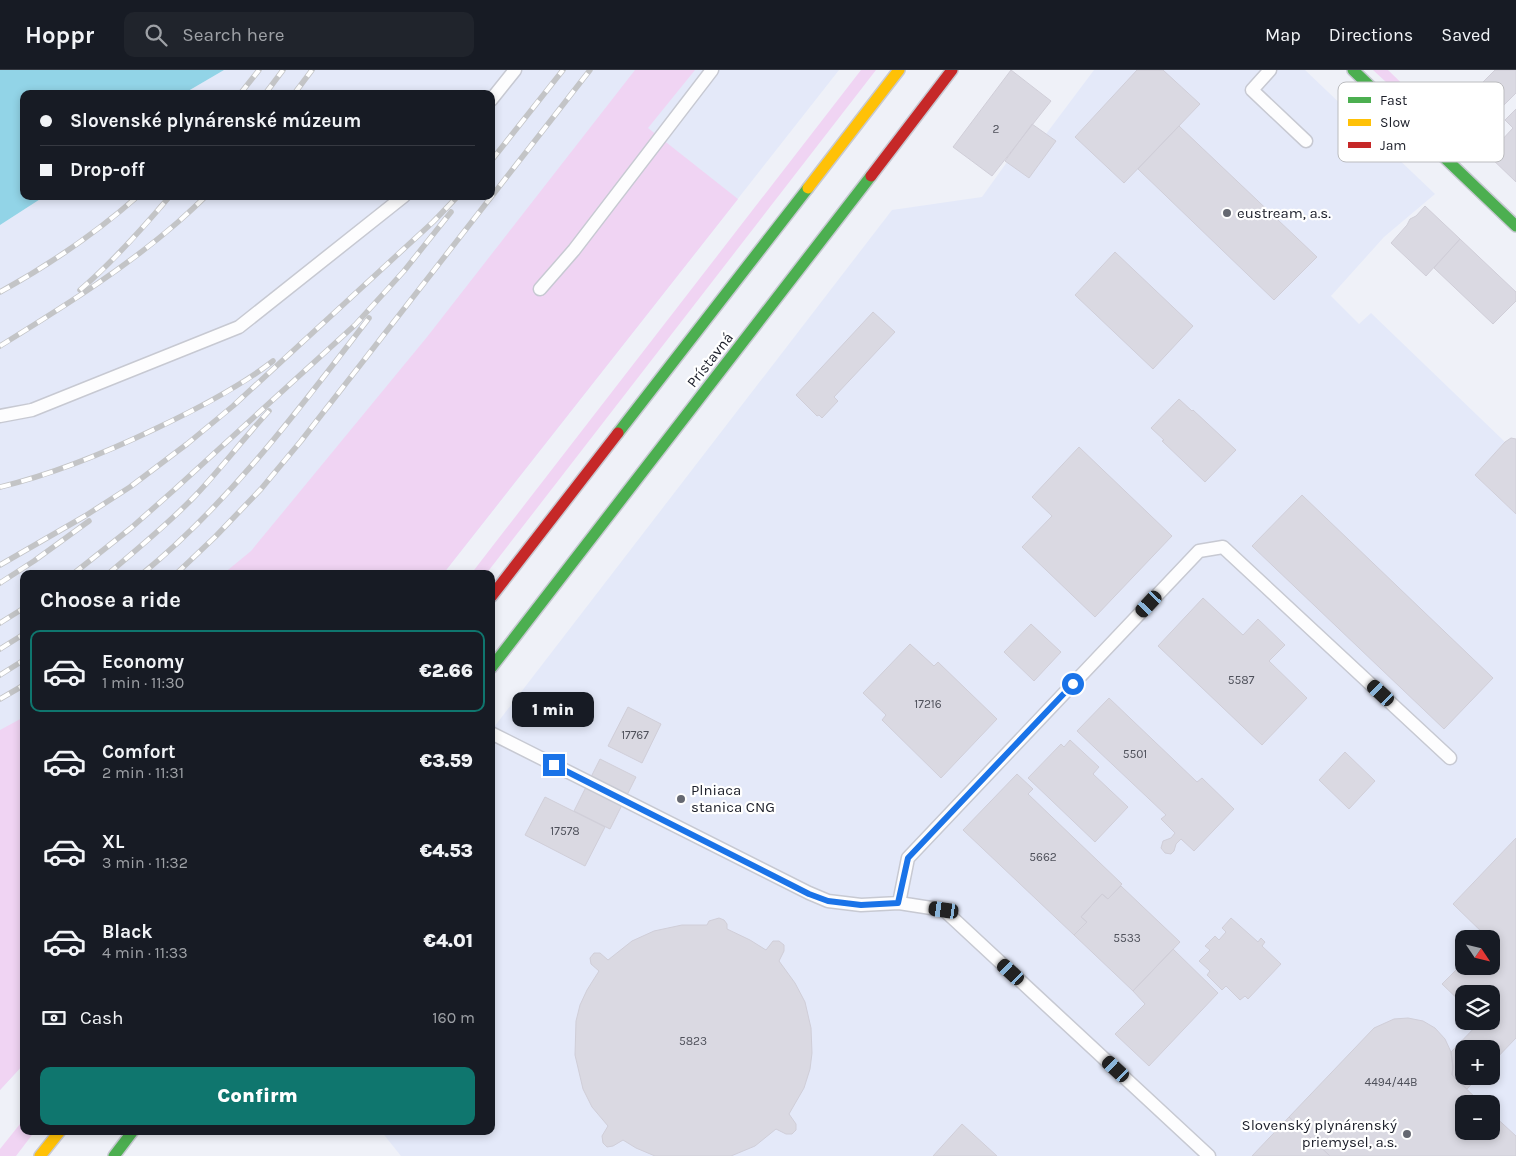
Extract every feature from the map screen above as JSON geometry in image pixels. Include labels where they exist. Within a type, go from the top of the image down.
[{"type":"main road","name":"Prístavná","points":[[495,592],[899,70]]},
{"type":"main road","name":"Prístavná","points":[[495,663],[952,70]]},
{"type":"main road","points":[[1353,70],[1366,82]]},
{"type":"main road","points":[[1449,162],[1516,226]]},
{"type":"main road","points":[[40,1156],[57,1135]]},
{"type":"main road","points":[[114,1156],[130,1135]]},
{"type":"lane","points":[[495,95],[515,70]]},
{"type":"lane","points":[[540,289],[574,250],[712,70]]},
{"type":"lane","points":[[1270,70],[1252,90],[1306,141]]},
{"type":"lane","points":[[0,416],[32,410],[239,326],[399,200]]},
{"type":"lane","points":[[898,903],[908,858],[1199,551],[1223,547],[1450,758]]},
{"type":"lane","points":[[495,735],[809,894],[828,901],[861,905],[898,903],[944,910],[1209,1156]]},
{"type":"shaded area","points":[[224,70],[839,70],[446,570],[20,570],[20,1068],[0,1090],[0,225],[39,200],[495,200],[495,90],[190,90]]},
{"type":"shaded area","points":[[635,70],[695,70],[648,128],[738,199],[446,570],[228,570],[251,551],[427,337]]},
{"type":"shaded area","points":[[861,70],[876,70],[489,570],[474,570]]},
{"type":"shaded area","points":[[1094,70],[1305,70],[1338,101],[1338,162],[1401,162],[1435,194],[1384,237],[1331,296],[1359,324],[1371,313],[1505,442],[1475,475],[1516,514],[1516,1156],[401,1156],[384,1135],[495,1135],[495,726],[892,210],[982,197],[1007,162],[1029,178],[1055,142],[1046,134]]},
{"type":"shaded area","points":[[1373,70],[1388,70],[1400,82],[1386,82]]},
{"type":"shaded area","points":[[20,719],[20,1068],[0,1090],[0,730]]},
{"type":"shaded area","points":[[20,1124],[20,1135],[32,1135],[16,1156],[0,1156],[0,1149]]},
{"type":"water","points":[[0,70],[224,70],[190,90],[20,90],[20,200],[39,200],[0,225]]},
{"type":"building","points":[[1011,70],[1051,101],[992,176],[953,147]]},
{"type":"building","points":[[1137,70],[1163,70],[1200,104],[1124,183],[1075,137]]},
{"type":"building","points":[[1495,70],[1516,70],[1516,93],[1504,105],[1504,82],[1483,82]]},
{"type":"building","points":[[1516,109],[1516,182],[1495,162],[1504,162],[1504,138],[1513,128],[1505,120]]},
{"type":"building","points":[[1032,124],[1056,141],[1029,178],[1005,161]]},
{"type":"building","name":"eustream, a.s.","points":[[1179,126],[1317,257],[1274,300],[1138,169]]},
{"type":"building","points":[[1425,206],[1460,239],[1426,276],[1391,243],[1410,219],[1416,216]]},
{"type":"building","points":[[1460,239],[1516,292],[1516,301],[1493,324],[1434,268]]},
{"type":"building","points":[[1115,252],[1193,326],[1153,369],[1075,295]]},
{"type":"building","points":[[873,312],[895,332],[834,397],[838,401],[822,418],[819,415],[817,416],[796,395]]},
{"type":"building","points":[[1179,399],[1236,450],[1205,482],[1151,428]]},
{"type":"building","points":[[1511,438],[1516,439],[1516,514],[1475,475],[1505,442]]},
{"type":"building","points":[[1079,447],[1172,536],[1095,617],[1022,547],[1052,516],[1032,497]]},
{"type":"building","points":[[1302,495],[1493,678],[1444,729],[1252,546]]},
{"type":"building","points":[[1203,598],[1243,635],[1258,619],[1285,645],[1269,661],[1307,698],[1262,745],[1158,646]]},
{"type":"building","points":[[1031,624],[1061,652],[1034,681],[1004,652]]},
{"type":"building","points":[[910,644],[934,666],[938,662],[997,719],[941,778],[882,720],[886,715],[863,693]]},
{"type":"building","points":[[1109,698],[1197,782],[1202,778],[1234,809],[1194,851],[1181,839],[1171,854],[1165,853],[1161,848],[1163,841],[1171,838],[1175,833],[1161,819],[1166,815],[1077,731]]},
{"type":"building","points":[[628,707],[661,724],[642,763],[608,746]]},
{"type":"building","points":[[1070,740],[1099,767],[1093,774],[1128,807],[1095,842],[1028,778],[1061,744],[1064,747]]},
{"type":"building","points":[[1345,752],[1375,781],[1349,809],[1319,780]]},
{"type":"building","points":[[600,759],[636,777],[610,829],[574,811]]},
{"type":"building","points":[[1017,774],[1033,789],[1028,794],[1122,884],[1108,899],[1102,894],[1081,917],[1087,922],[1074,935],[963,830]]},
{"type":"building","points":[[545,797],[605,827],[585,866],[525,835]]},
{"type":"building","points":[[1516,838],[1516,1038],[1500,1055],[1500,1040],[1463,1040],[1472,1030],[1500,1030],[1500,985],[1455,985],[1455,996],[1442,984],[1455,971],[1455,975],[1500,975],[1500,930],[1480,930],[1453,904]]},
{"type":"building","points":[[1121,886],[1180,942],[1133,991],[1074,935],[1087,922],[1081,917],[1102,894],[1108,899]]},
{"type":"building","points":[[719,918],[727,924],[727,929],[766,950],[773,941],[779,941],[784,945],[784,951],[779,961],[795,983],[805,1002],[811,1028],[812,1053],[810,1069],[804,1088],[789,1114],[796,1124],[796,1130],[792,1134],[786,1134],[776,1129],[755,1146],[731,1156],[655,1156],[623,1140],[607,1147],[603,1143],[602,1136],[608,1126],[592,1107],[583,1089],[575,1055],[576,1021],[580,1005],[599,971],[591,964],[590,958],[594,953],[600,953],[608,960],[632,941],[654,931],[682,925],[707,925],[709,921]]},
{"type":"building","points":[[1231,918],[1258,942],[1261,938],[1265,942],[1262,946],[1281,964],[1248,999],[1245,996],[1240,1000],[1226,986],[1222,990],[1207,975],[1210,971],[1199,961],[1210,950],[1205,946],[1215,936],[1219,940],[1226,932],[1222,928]]},
{"type":"building","points":[[1173,949],[1218,993],[1149,1066],[1115,1034],[1145,1004],[1133,991]]},
{"type":"building","points":[[1408,1018],[1423,1021],[1435,1028],[1445,1039],[1451,1052],[1452,1075],[1455,1078],[1455,1085],[1462,1085],[1473,1095],[1455,1095],[1455,1140],[1500,1140],[1500,1121],[1516,1136],[1516,1156],[1330,1156],[1289,1117],[1374,1028],[1394,1019]]},
{"type":"building","points":[[1455,1048],[1455,1078],[1452,1075],[1451,1052]]},
{"type":"building","points":[[1463,1085],[1471,1085],[1467,1089]]},
{"type":"building","points":[[1289,1117],[1330,1156],[1252,1156]]},
{"type":"building","points":[[962,1124],[997,1156],[933,1156]]},
{"type":"railway","points":[[243,90],[259,70]]},
{"type":"railway","points":[[268,90],[283,70]]},
{"type":"railway","points":[[297,90],[312,70]]},
{"type":"railway","points":[[495,156],[563,70]]},
{"type":"railway","points":[[495,192],[590,70]]},
{"type":"railway","points":[[0,292],[72,248],[133,200]]},
{"type":"railway","points":[[80,290],[127,245],[167,200]]},
{"type":"railway","points":[[0,346],[69,303],[114,272],[157,240],[202,200]]},
{"type":"railway","points":[[0,565],[85,516],[130,487],[187,444],[233,406],[433,222],[454,200]]},
{"type":"railway","points":[[180,570],[261,489],[301,441],[489,200]]},
{"type":"railway","points":[[78,570],[131,528],[174,490],[355,325],[404,271],[451,212]]},
{"type":"railway","points":[[147,570],[205,516],[263,453],[369,318]]},
{"type":"railway","points":[[0,487],[60,469],[138,437],[217,398],[273,361]]},
{"type":"railway","points":[[113,570],[163,527],[194,497],[269,411]]},
{"type":"railway","points":[[20,570],[89,521]]},
{"type":"railway","points":[[0,583],[20,570]]},
{"type":"railway","points":[[0,623],[20,610]]},
{"type":"railway","points":[[0,649],[20,636]]},
{"type":"railway","points":[[0,675],[20,662]]},
{"type":"railway","points":[[0,699],[20,687]]},
{"type":"traffic: fast","points":[[1353,70],[1366,82]]},
{"type":"traffic: fast","points":[[1449,162],[1516,226]]},
{"type":"traffic: fast","points":[[495,663],[871,176]]},
{"type":"traffic: fast","points":[[618,433],[808,188]]},
{"type":"traffic: fast","points":[[114,1156],[130,1135]]},
{"type":"traffic: slow","points":[[808,188],[899,70]]},
{"type":"traffic: slow","points":[[40,1156],[57,1135]]},
{"type":"traffic: jam","points":[[871,176],[952,70]]},
{"type":"traffic: jam","points":[[495,592],[618,433]]},
{"type":"place","name":"eustream, a.s.","points":[[1227,213]]},
{"type":"place","name":"Plniaca stanica CNG","points":[[681,799]]},
{"type":"place","name":"Slovenský plynárenský priemysel, a.s.","points":[[1407,1134]]},
{"type":"route","points":[[554,765],[809,894],[828,901],[861,905],[898,903],[908,858],[1073,684]]}]
